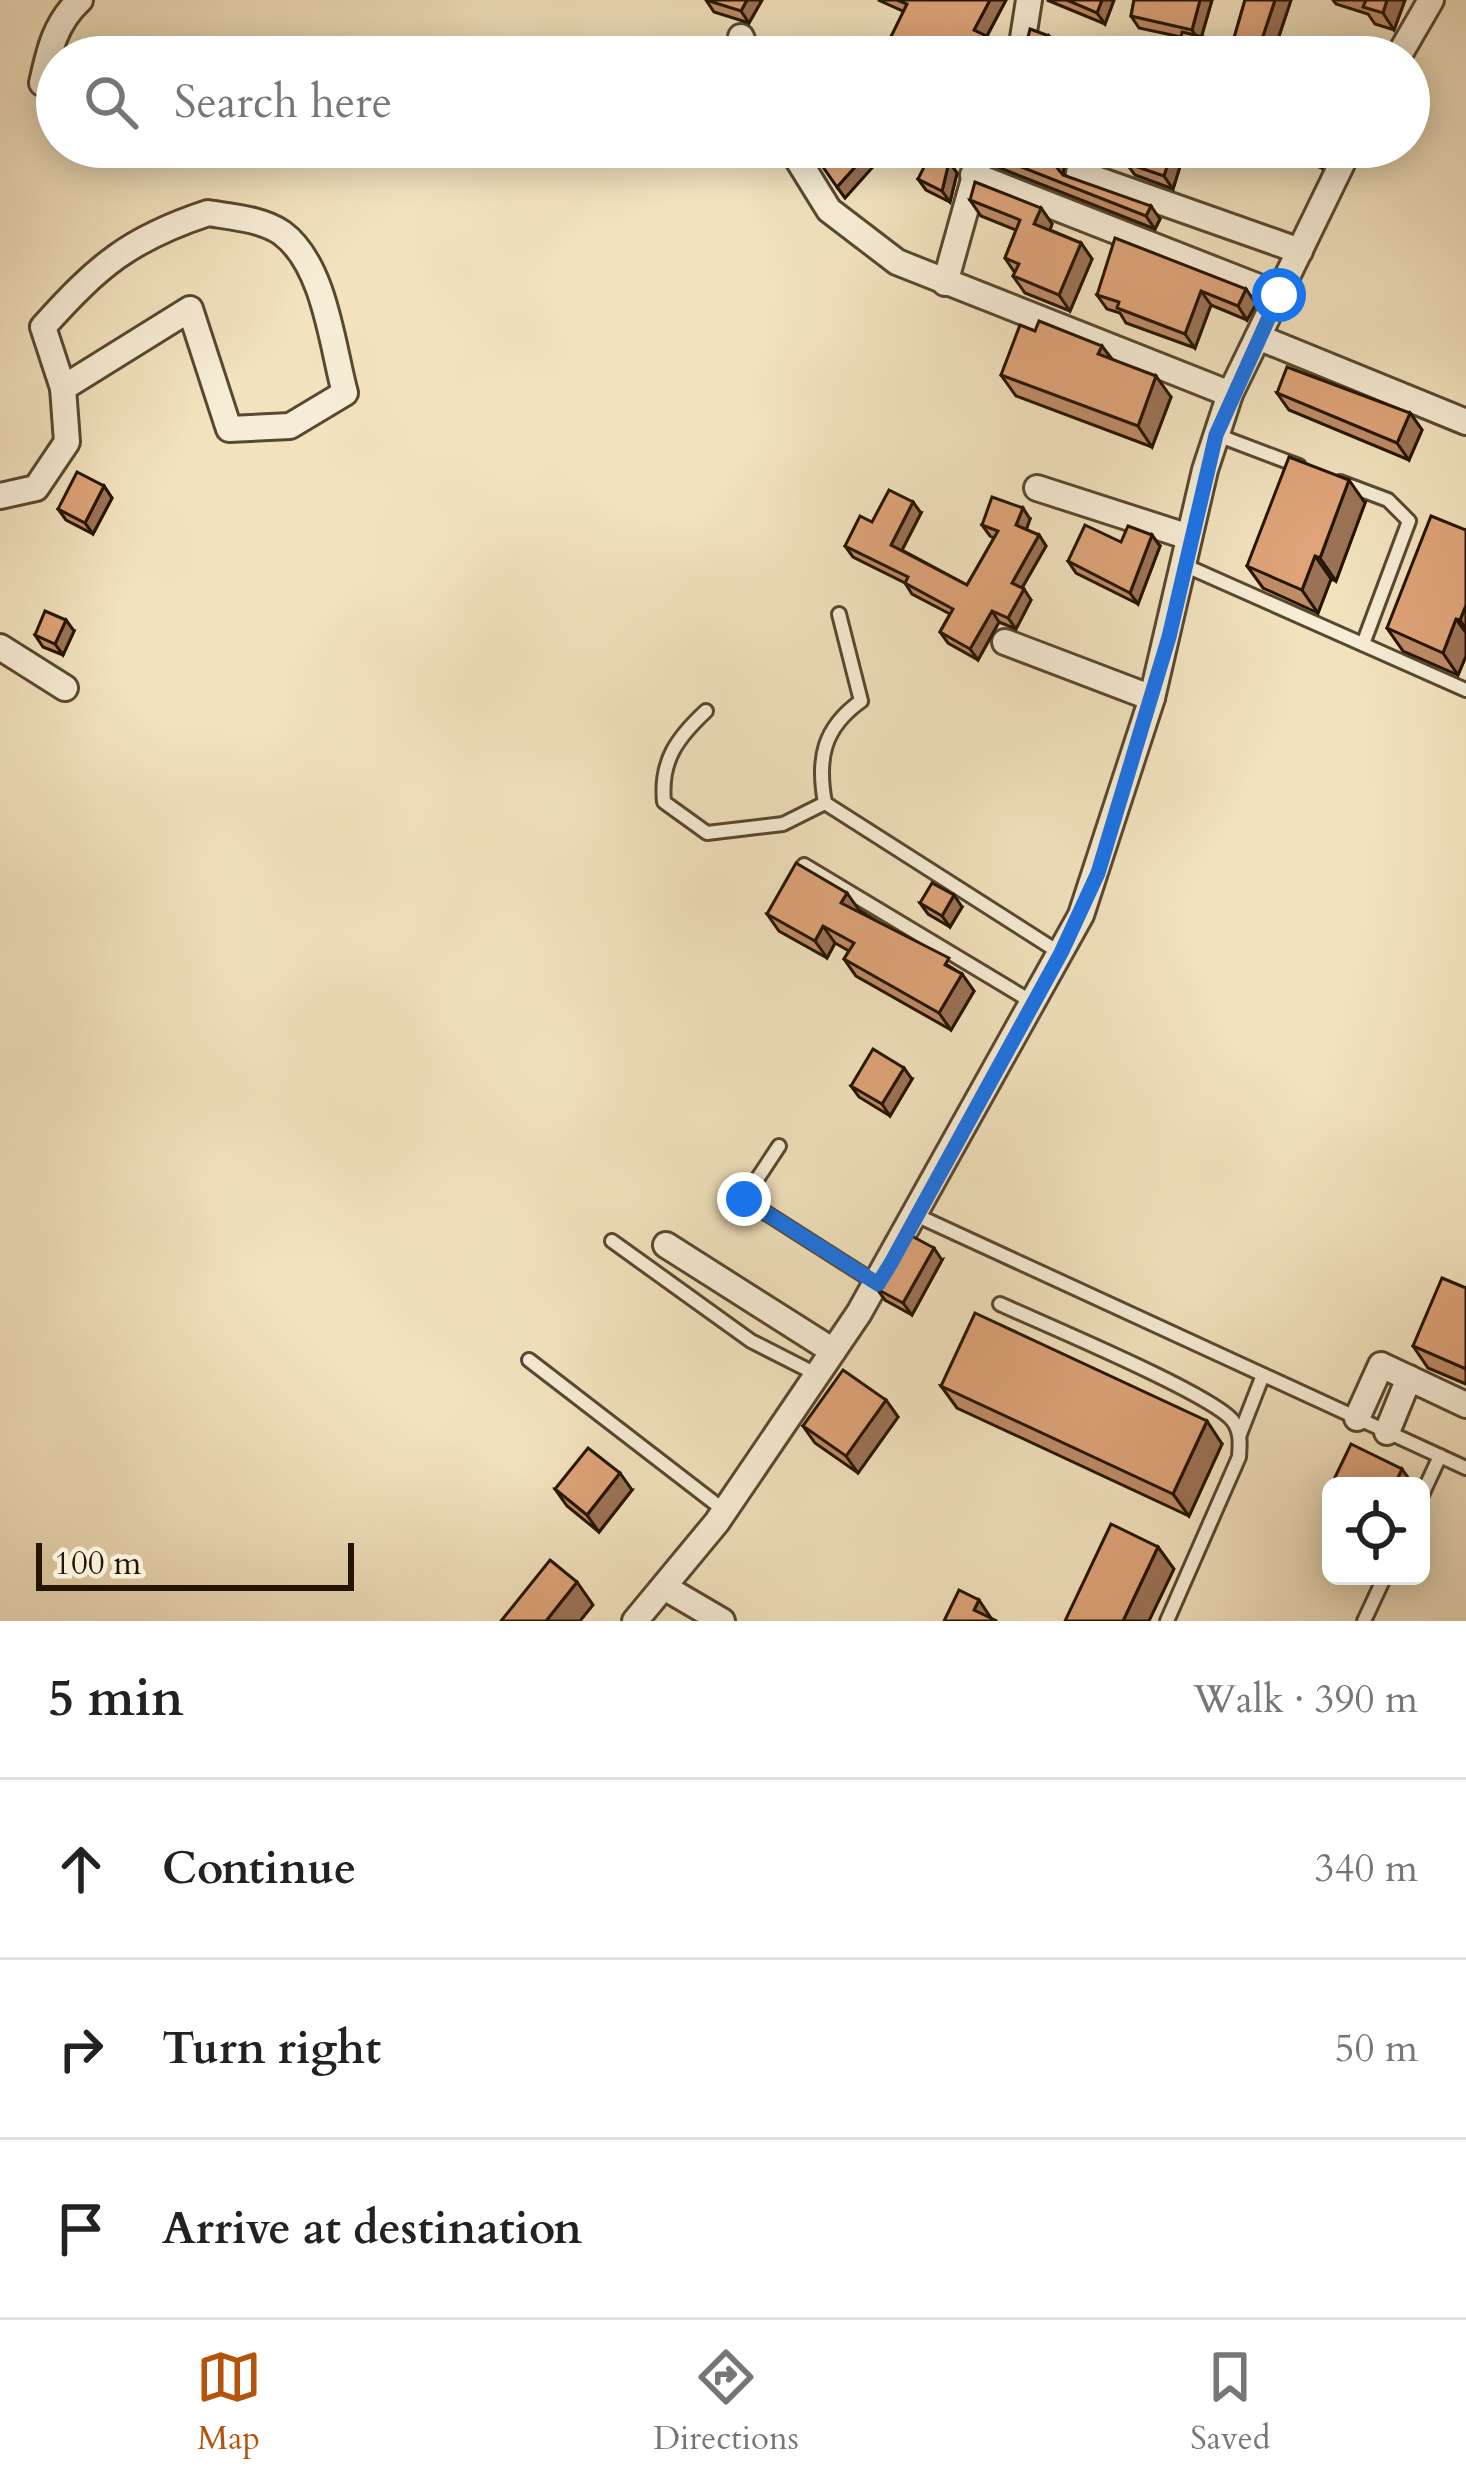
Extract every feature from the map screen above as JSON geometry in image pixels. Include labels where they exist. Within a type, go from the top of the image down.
[{"type":"street","points":[[54,36],[65,14],[80,0]]},
{"type":"street","points":[[1023,36],[1029,0]]},
{"type":"street","points":[[1410,36],[1431,0]]},
{"type":"street","points":[[801,168],[815,194],[849,229],[897,262],[1230,394]]},
{"type":"street","points":[[945,283],[976,168]]},
{"type":"street","points":[[635,1621],[725,1510],[878,1284],[1061,953],[1098,873],[1152,698],[1189,537],[1230,394],[1340,168]]},
{"type":"street","points":[[1079,172],[1300,250]]},
{"type":"street","points":[[973,175],[1279,295]]},
{"type":"street","points":[[0,496],[36,488],[67,442],[64,388],[43,327],[100,264],[151,232],[208,213],[250,220],[282,233],[301,255],[345,393],[290,426],[229,429],[190,309],[64,388]]},
{"type":"street","points":[[1258,337],[1466,422]]},
{"type":"street","points":[[1037,488],[1189,537]]},
{"type":"street","points":[[1005,642],[1152,698]]},
{"type":"street","points":[[0,647],[65,688]]},
{"type":"street","points":[[666,1245],[833,1352]]},
{"type":"street","points":[[1357,1418],[1381,1365],[1466,1405]]},
{"type":"street","points":[[1387,1432],[1409,1378]]},
{"type":"street","points":[[664,1587],[722,1621]]},
{"type":"lane","points":[[1216,435],[1310,470]]},
{"type":"lane","points":[[1329,478],[1388,500],[1409,521],[1363,644]]},
{"type":"lane","points":[[1183,565],[1466,690]]},
{"type":"lane","points":[[838,614],[861,701],[835,719],[818,766],[825,802],[1061,953]]},
{"type":"lane","points":[[706,711],[677,737],[661,776],[664,802],[707,833],[783,824],[825,802]]},
{"type":"lane","points":[[804,865],[1033,1003]]},
{"type":"lane","points":[[779,1146],[744,1199],[878,1284]]},
{"type":"lane","points":[[918,1216],[1466,1468]]},
{"type":"lane","points":[[612,1241],[751,1341],[818,1375]]},
{"type":"lane","points":[[1000,1304],[1216,1408],[1240,1434]]},
{"type":"lane","points":[[529,1360],[725,1510]]},
{"type":"lane","points":[[1167,1621],[1239,1457],[1240,1434],[1263,1375]]},
{"type":"lane","points":[[1430,1478],[1440,1456]]},
{"type":"lane","points":[[1364,1621],[1380,1585]]},
{"type":"building","points":[[706,0],[747,0],[741,11]]},
{"type":"building","points":[[897,0],[990,0],[974,30],[987,36],[891,36],[907,4]]},
{"type":"building","points":[[1067,0],[1102,0],[1097,13]]},
{"type":"building","points":[[1134,0],[1200,0],[1192,30],[1131,16]]},
{"type":"building","points":[[1245,0],[1275,0],[1263,36],[1235,36]]},
{"type":"building","points":[[1366,0],[1387,0],[1383,13],[1363,7]]},
{"type":"building","points":[[824,168],[854,168],[837,187]]},
{"type":"building","points":[[924,168],[948,168],[942,191],[918,179]]},
{"type":"building","points":[[1024,168],[1057,168],[1063,175],[1151,206],[1146,216]]},
{"type":"building","points":[[1141,168],[1166,168],[1164,176]]},
{"type":"building","points":[[975,182],[1041,208],[1034,224],[1081,243],[1059,295],[1013,276],[1019,264],[1005,258],[1020,220],[970,200]]},
{"type":"building","points":[[1115,238],[1246,289],[1238,306],[1201,291],[1185,334],[1117,308],[1119,302],[1097,295]]},
{"type":"building","points":[[1039,321],[1102,346],[1098,354],[1156,376],[1138,426],[1001,375],[1020,325],[1035,331]]},
{"type":"building","points":[[1287,367],[1410,413],[1397,443],[1277,393]]},
{"type":"building","points":[[1289,457],[1349,480],[1320,558],[1315,556],[1302,590],[1247,566]]},
{"type":"building","points":[[77,472],[104,486],[85,523],[58,509]]},
{"type":"building","points":[[889,490],[913,502],[891,545],[967,585],[998,531],[982,525],[992,497],[1023,508],[1016,525],[1039,535],[1012,583],[1024,589],[1008,618],[992,611],[970,649],[940,632],[953,609],[905,583],[908,577],[845,546],[860,516],[872,522]]},
{"type":"building","points":[[1431,516],[1466,530],[1466,605],[1443,653],[1387,628]]},
{"type":"building","points":[[1085,525],[1121,542],[1128,526],[1152,535],[1130,593],[1068,561]]},
{"type":"building","points":[[45,611],[66,620],[55,644],[35,635]]},
{"type":"building","points":[[796,863],[847,893],[841,903],[949,958],[945,965],[962,974],[939,1013],[844,959],[854,943],[823,926],[815,941],[767,914]]},
{"type":"building","points":[[932,883],[954,895],[942,916],[920,903]]},
{"type":"building","points":[[873,1049],[904,1068],[882,1104],[851,1086]]},
{"type":"building","points":[[908,1234],[934,1248],[903,1303],[877,1289]]},
{"type":"building","points":[[1442,1278],[1466,1288],[1466,1369],[1413,1346]]},
{"type":"building","points":[[975,1313],[1207,1421],[1173,1494],[941,1386]]},
{"type":"building","points":[[843,1370],[886,1400],[846,1456],[803,1426]]},
{"type":"building","points":[[1351,1444],[1402,1469],[1398,1477],[1335,1477]]},
{"type":"building","points":[[588,1448],[620,1473],[587,1515],[555,1489]]},
{"type":"building","points":[[1111,1524],[1158,1547],[1123,1621],[1065,1621]]},
{"type":"building","points":[[550,1560],[577,1582],[546,1621],[501,1621]]},
{"type":"building","points":[[959,1590],[979,1600],[974,1610],[997,1621],[944,1621]]},
{"type":"route","points":[[744,1199],[878,1284],[891,1263],[1061,953],[1098,873],[1169,637],[1205,470],[1230,394],[1279,295]]}]
